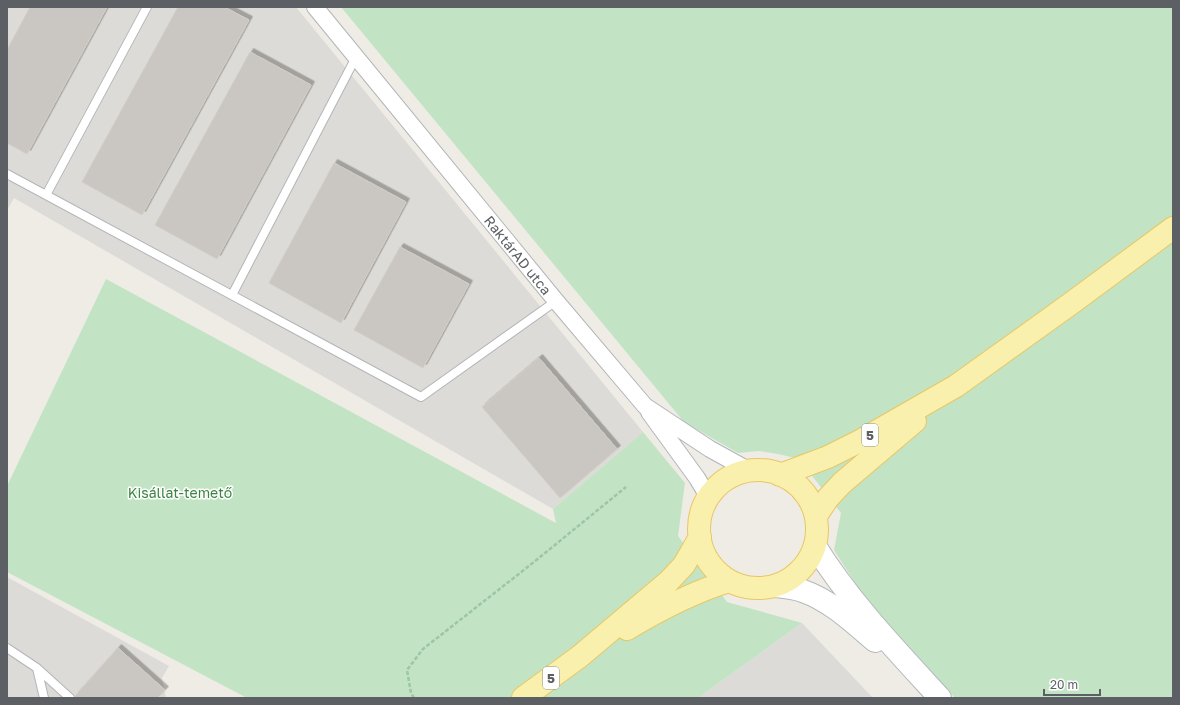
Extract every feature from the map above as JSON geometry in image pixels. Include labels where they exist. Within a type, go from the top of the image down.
[{"type":"main road","name":"5","points":[[816,516],[828,498],[842,483],[956,386],[1173,228]]},
{"type":"main road","name":"5","points":[[780,475],[828,457],[860,441],[956,386]]},
{"type":"main road","name":"5","points":[[750,471],[766,471],[780,475],[790,480],[803,492],[812,506],[816,516],[817,533],[815,546],[807,562],[799,572],[788,580],[775,586],[764,588],[741,586],[730,581],[719,573],[710,563],[703,550],[700,537],[700,522],[704,506],[712,493],[722,482],[736,475],[750,471]]},
{"type":"main road","name":"5","points":[[523,698],[579,657],[668,582],[684,565],[700,537]]},
{"type":"main road","points":[[815,546],[826,563],[886,640],[935,692]]},
{"type":"main road","name":"5","points":[[579,657],[668,606],[718,584],[730,581]]},
{"type":"main road","points":[[775,586],[801,590],[821,599],[848,618],[935,692]]},
{"type":"street","name":"RaktárAD utca","points":[[315,7],[556,301],[645,406],[710,449],[750,471]]},
{"type":"street","points":[[645,406],[697,478],[709,498]]},
{"type":"lane","points":[[46,195],[147,7]]},
{"type":"lane","points":[[232,295],[356,57]]},
{"type":"lane","points":[[7,174],[421,397],[556,301]]},
{"type":"lane","points":[[7,648],[37,668],[70,698]]},
{"type":"lane","points":[[37,668],[44,698]]},
{"type":"path","points":[[414,698],[411,694],[407,670],[423,649],[528,567],[626,487]]},
{"type":"shaded area","points":[[7,7],[296,7],[643,432],[553,509],[14,198],[7,210]]},
{"type":"shaded area","points":[[7,577],[169,666],[162,678],[166,698],[7,698]]},
{"type":"shaded area","points":[[802,623],[873,698],[698,698]]},
{"type":"green space","points":[[341,7],[1173,7],[1173,698],[955,698],[868,603],[834,550],[841,513],[799,459],[759,451],[738,453],[684,422]]},
{"type":"green space","name":"Kisállat-temető","points":[[106,279],[556,523],[553,509],[643,432],[685,483],[678,536],[727,602],[802,623],[698,698],[247,698],[7,572],[7,486]]},
{"type":"building","points":[[30,7],[107,7],[27,154],[7,143],[7,50]]},
{"type":"building","points":[[178,7],[224,7],[249,20],[142,215],[82,182]]},
{"type":"building","points":[[250,52],[311,85],[217,259],[155,225]]},
{"type":"building","points":[[334,163],[406,202],[341,323],[269,283]]},
{"type":"building","points":[[400,247],[469,284],[423,368],[354,330]]},
{"type":"building","points":[[539,358],[617,449],[560,498],[482,407]]},
{"type":"building","points":[[118,648],[165,690],[157,698],[77,698],[75,696]]}]
